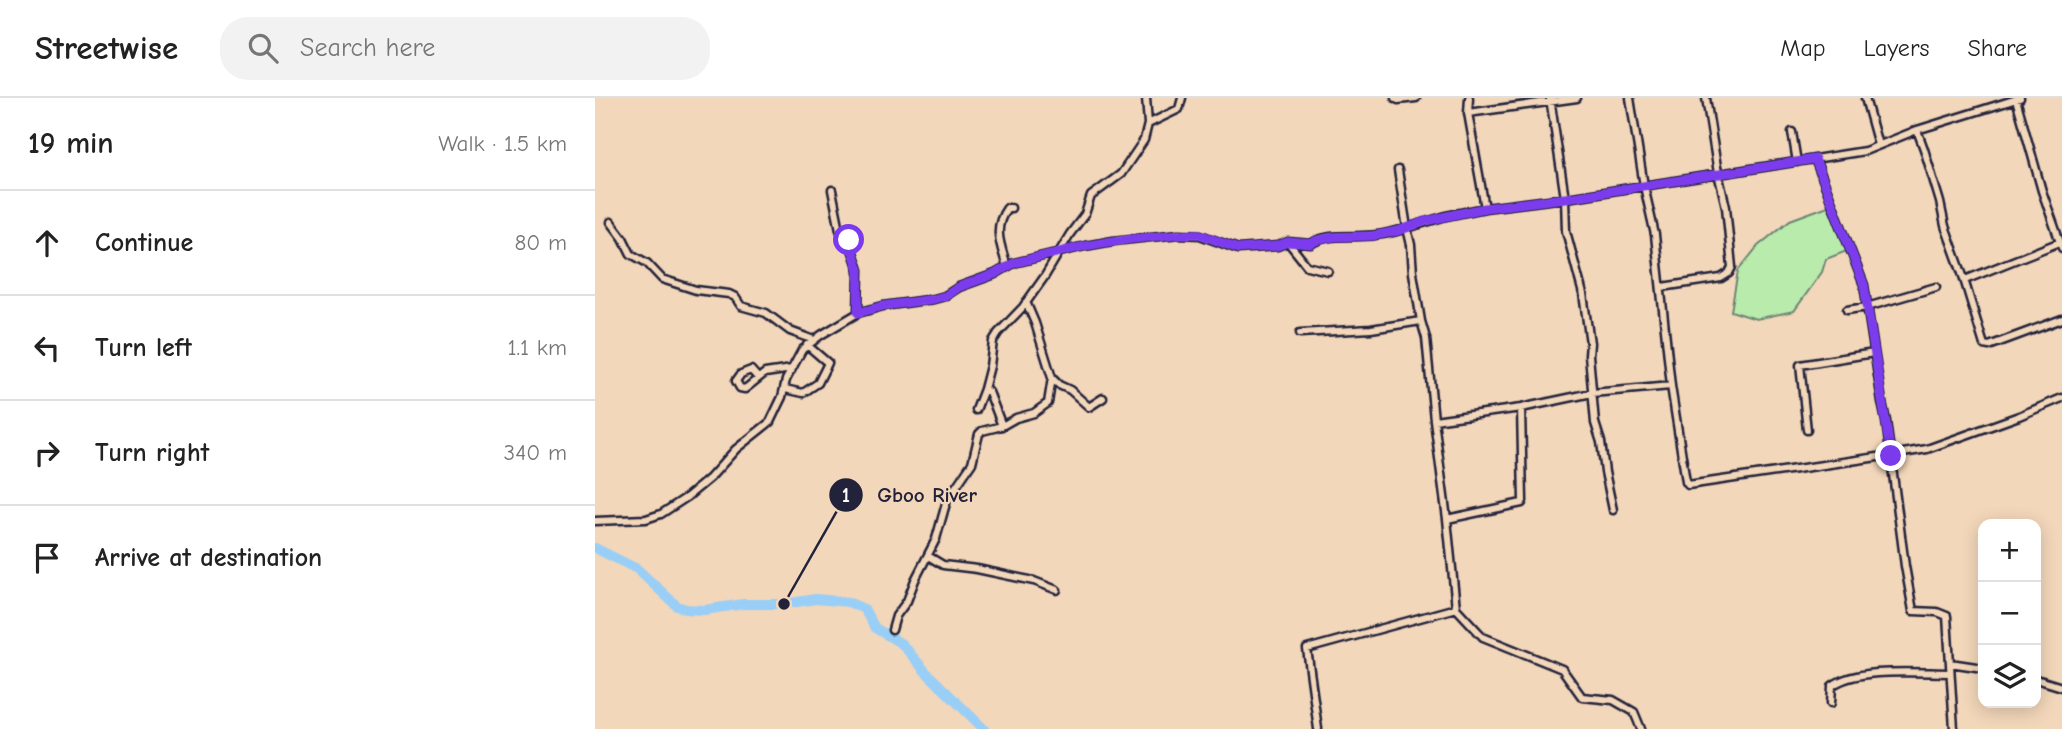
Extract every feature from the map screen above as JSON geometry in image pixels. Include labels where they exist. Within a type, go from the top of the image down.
[{"type":"street","points":[[976,410],[990,366],[993,341],[1026,302],[1060,252],[1085,214],[1091,196],[1121,174],[1144,140],[1148,124],[1148,98]]},
{"type":"street","points":[[1148,124],[1185,105],[1185,98]]},
{"type":"street","points":[[1395,98],[1416,98]]},
{"type":"street","points":[[1469,98],[1468,113],[1485,208]]},
{"type":"street","points":[[1468,113],[1577,98]]},
{"type":"street","points":[[1630,98],[1655,235],[1671,386],[1688,485],[1927,449],[2062,398]]},
{"type":"street","points":[[1662,287],[1721,278],[1729,273],[1732,267],[1726,207],[1706,98]]},
{"type":"street","points":[[1865,98],[1878,145]]},
{"type":"street","points":[[595,521],[646,519],[661,514],[711,478],[736,449],[770,422],[785,389],[786,380],[802,350],[814,340],[858,313],[945,296],[1014,263],[1085,246],[1179,234],[1200,234],[1238,249],[1277,246],[1288,242],[1311,244],[1333,237],[1372,236],[1485,208],[1644,186],[1865,150],[1917,130],[2018,99],[2042,191],[2061,245],[1965,280]]},
{"type":"street","points":[[1550,100],[1565,198],[1566,231],[1583,294],[1590,344],[1595,423],[1613,510]]},
{"type":"street","points":[[1917,130],[1984,345],[2062,319]]},
{"type":"street","points":[[1792,132],[1797,162]]},
{"type":"street","points":[[1815,159],[1864,285],[1913,611],[1937,612],[1947,616],[1954,729]]},
{"type":"street","points":[[1398,170],[1413,273],[1426,338],[1455,608],[1483,637],[1562,669],[1582,697],[1613,700],[1634,712],[1641,729]]},
{"type":"street","points":[[832,190],[840,230],[849,240],[859,270],[858,313]]},
{"type":"street","points":[[1007,267],[998,223],[1007,208],[1011,208]]},
{"type":"street","points":[[611,222],[631,254],[647,263],[662,279],[696,290],[729,294],[735,297],[741,306],[766,313],[790,331],[814,340]]},
{"type":"street","points":[[1288,242],[1307,265],[1328,271]]},
{"type":"street","points":[[1847,310],[1936,287]]},
{"type":"street","points":[[892,629],[940,529],[947,500],[972,463],[979,435],[982,431],[1002,426],[1048,403],[1052,378],[1026,302]]},
{"type":"street","points":[[1300,333],[1371,329],[1421,321]]},
{"type":"street","points":[[785,389],[803,393],[818,383],[828,363],[807,345]]},
{"type":"street","points":[[1807,430],[1800,365],[1874,353]]},
{"type":"street","points":[[758,378],[765,373],[792,369]]},
{"type":"street","points":[[1052,378],[1090,407],[1103,398]]},
{"type":"street","points":[[1434,420],[1521,408],[1592,393],[1671,386]]},
{"type":"street","points":[[984,388],[989,392],[1002,426]]},
{"type":"street","points":[[1447,519],[1522,503],[1521,408]]},
{"type":"street","points":[[928,556],[943,565],[1034,581],[1057,590]]},
{"type":"street","points":[[1318,729],[1307,649],[1455,608]]},
{"type":"street","points":[[1950,663],[1978,667]]},
{"type":"street","points":[[1831,703],[1832,686],[1848,677],[1902,672],[1950,673]]},
{"type":"street","points":[[2041,681],[2062,687]]},
{"type":"green space","points":[[1828,206],[1847,251],[1826,259],[1822,272],[1794,311],[1756,319],[1731,311],[1738,271],[1758,246],[1790,220]]},
{"type":"waterway","points":[[595,548],[637,569],[677,606],[686,609],[784,604],[816,599],[848,602],[864,609],[875,628],[902,644],[926,672],[984,729]]},
{"type":"place","name":"Gboo River","points":[[784,604]]},
{"type":"route","points":[[849,240],[859,270],[858,313],[945,296],[1014,263],[1114,241],[1148,236],[1200,234],[1238,249],[1277,246],[1288,242],[1311,244],[1333,237],[1372,236],[1398,231],[1426,221],[1485,208],[1815,159],[1864,285],[1891,456]]}]
